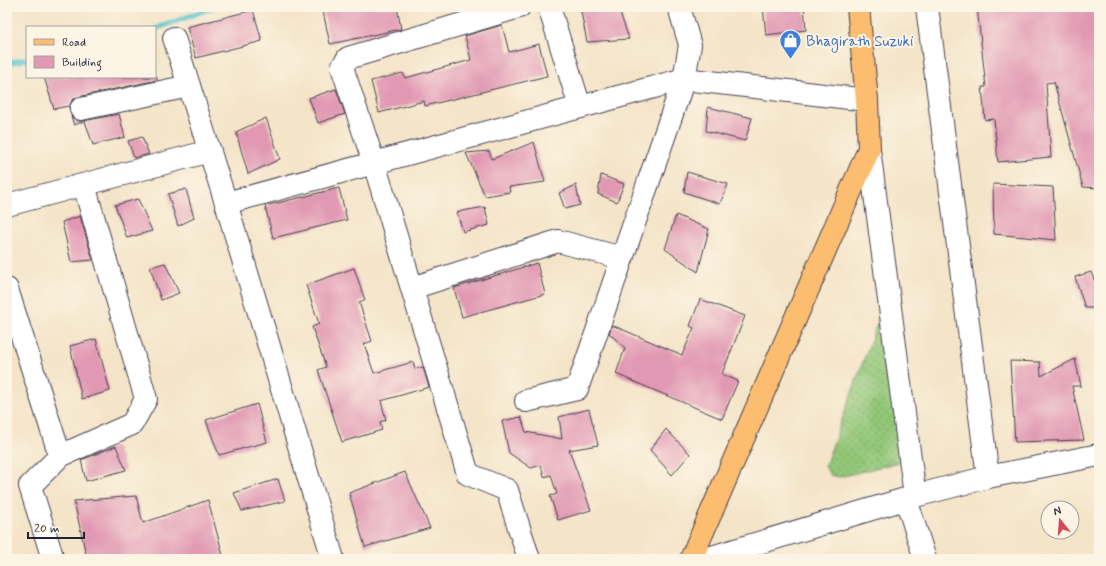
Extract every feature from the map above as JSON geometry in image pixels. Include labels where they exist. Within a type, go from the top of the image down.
[{"type":"main road","points":[[691,559],[868,149],[867,100],[858,7]]},
{"type":"street","points":[[519,7],[348,58],[342,68],[374,163],[468,474],[507,490],[529,559]]},
{"type":"street","points":[[549,7],[580,107]]},
{"type":"street","points":[[526,402],[577,389],[684,79],[690,45],[679,7]]},
{"type":"street","points":[[928,7],[988,477]]},
{"type":"street","points":[[174,38],[226,203],[333,559]]},
{"type":"street","points":[[226,203],[684,79],[867,100]]},
{"type":"street","points":[[81,109],[189,86]]},
{"type":"street","points":[[868,149],[911,498],[925,559]]},
{"type":"street","points":[[7,205],[210,151]]},
{"type":"street","points":[[53,559],[30,486],[60,456],[132,424],[146,398],[84,185]]},
{"type":"street","points":[[412,288],[558,241],[622,258]]},
{"type":"street","points":[[7,289],[60,456]]},
{"type":"street","points":[[705,559],[911,498],[988,477],[1099,455]]},
{"type":"green space","points":[[887,296],[903,461],[840,477],[830,475],[825,466]]},
{"type":"building","points":[[322,7],[397,7],[401,29],[330,44]]},
{"type":"building","points":[[580,7],[618,7],[629,39],[587,42]]},
{"type":"building","points":[[763,7],[804,7],[806,30],[766,35]]},
{"type":"building","points":[[977,7],[1099,7],[1099,188],[1083,187],[1054,82],[1046,83],[1051,157],[998,162],[994,119],[985,120],[982,87],[986,87]]},
{"type":"building","points":[[253,10],[262,41],[196,58],[187,27]]},
{"type":"building","points":[[502,25],[509,52],[539,44],[547,76],[425,106],[424,101],[379,113],[371,81],[403,73],[405,78],[471,60],[465,36]]},
{"type":"building","points":[[157,77],[157,80],[78,97],[72,100],[69,108],[68,106],[54,109],[44,78]]},
{"type":"building","points":[[336,89],[345,114],[318,123],[309,98]]},
{"type":"building","points":[[708,107],[752,118],[745,141],[706,131]]},
{"type":"building","points":[[119,114],[125,137],[93,145],[85,121],[74,125],[71,116],[77,121],[83,121]]},
{"type":"building","points":[[266,118],[280,159],[248,174],[236,132]]},
{"type":"building","points":[[142,137],[149,154],[134,158],[128,141]]},
{"type":"building","points":[[534,142],[545,182],[509,187],[510,192],[485,196],[466,153],[489,151],[492,159]]},
{"type":"building","points":[[687,172],[728,184],[720,204],[684,192]]},
{"type":"building","points":[[601,175],[624,184],[617,202],[598,194]]},
{"type":"building","points":[[993,184],[1053,187],[1056,240],[994,234]]},
{"type":"building","points":[[576,185],[580,205],[565,209],[559,193]]},
{"type":"building","points":[[339,188],[347,220],[273,238],[265,206]]},
{"type":"building","points":[[186,189],[194,218],[178,226],[168,194]]},
{"type":"building","points":[[138,199],[152,231],[127,238],[115,205]]},
{"type":"building","points":[[485,207],[489,225],[463,232],[457,212]]},
{"type":"building","points":[[676,215],[709,229],[698,272],[665,249]]},
{"type":"building","points":[[80,216],[93,260],[71,262],[62,222]]},
{"type":"building","points":[[165,263],[179,293],[161,300],[150,267]]},
{"type":"building","points":[[537,263],[545,294],[462,317],[454,288]]},
{"type":"building","points":[[354,268],[365,300],[359,302],[372,341],[364,344],[374,373],[413,362],[415,369],[423,367],[429,387],[381,401],[386,420],[380,422],[382,430],[342,442],[318,370],[326,367],[312,327],[319,324],[306,285]]},
{"type":"building","points":[[1091,272],[1099,292],[1099,308],[1085,308],[1075,277]]},
{"type":"building","points":[[700,299],[745,316],[722,374],[738,381],[722,419],[616,374],[625,348],[609,333],[612,325],[682,355],[694,328],[690,326]]},
{"type":"building","points":[[96,339],[110,391],[82,399],[70,346]]},
{"type":"building","points":[[1075,359],[1081,386],[1072,386],[1084,440],[1015,442],[1010,361],[1040,362],[1041,376]]},
{"type":"building","points":[[257,404],[267,442],[219,455],[206,420]]},
{"type":"building","points":[[589,409],[598,445],[569,450],[591,510],[558,520],[550,496],[557,494],[551,475],[544,477],[541,465],[531,468],[509,453],[502,421],[521,417],[526,432],[562,439],[559,417]]},
{"type":"building","points":[[666,429],[690,454],[672,475],[650,450]]},
{"type":"building","points":[[116,446],[126,470],[86,481],[81,460]]},
{"type":"building","points":[[405,472],[430,528],[365,547],[349,493]]},
{"type":"building","points":[[278,479],[285,501],[242,511],[234,493]]},
{"type":"building","points":[[136,496],[143,523],[208,500],[224,559],[87,559],[74,501]]},
{"type":"waterway","points":[[156,29],[214,7]]},
{"type":"waterway","points":[[7,63],[26,59]]},
{"type":"place","name":"Bhagirath Suzuki","points":[[791,60]]}]
